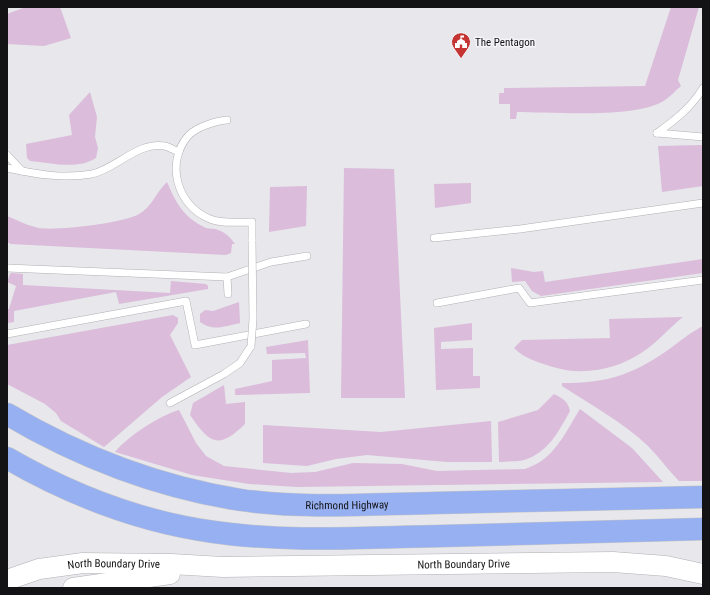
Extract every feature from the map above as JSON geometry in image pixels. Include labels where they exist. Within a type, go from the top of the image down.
[{"type":"highway","name":"Richmond Highway","points":[[7,414],[66,446],[130,473],[195,491],[262,502],[361,504],[703,497]]},
{"type":"highway","points":[[7,458],[52,482],[124,511],[187,528],[236,535],[278,538],[339,538],[703,529]]},
{"type":"street","name":"North Boundary Drive","points":[[7,580],[39,569],[84,563],[171,564],[223,568],[606,561],[666,566],[703,574]]},
{"type":"street","name":"North Boundary Drive","points":[[73,588],[223,568]]},
{"type":"lane","points":[[703,88],[696,100],[680,116],[656,133],[703,137]]},
{"type":"lane","points":[[170,403],[224,374],[240,363],[251,346],[254,318],[252,222],[211,220],[196,212],[184,199],[176,180],[179,152],[189,135],[210,124],[227,120]]},
{"type":"lane","points":[[7,168],[62,177],[93,174],[151,147],[165,146],[179,152]]},
{"type":"lane","points":[[7,155],[23,171]]},
{"type":"lane","points":[[7,173],[23,171]]},
{"type":"lane","points":[[434,238],[520,229],[703,203]]},
{"type":"lane","points":[[7,268],[227,277],[271,262],[307,256]]},
{"type":"lane","points":[[227,277],[228,294]]},
{"type":"lane","points":[[437,303],[519,288],[530,303],[703,280]]},
{"type":"lane","points":[[7,334],[186,301],[194,345],[306,324]]},
{"type":"shaded area","points":[[26,7],[60,7],[71,38],[44,46],[7,44],[7,14]]},
{"type":"shaded area","points":[[671,7],[699,7],[678,80],[681,86],[665,100],[652,106],[635,110],[615,112],[517,112],[516,119],[510,119],[510,104],[499,104],[499,93],[504,93],[504,88],[645,86]]},
{"type":"shaded area","points":[[90,92],[97,117],[95,137],[98,148],[96,158],[89,162],[73,165],[30,161],[27,158],[26,144],[72,135],[69,115]]},
{"type":"shaded area","points":[[703,145],[703,186],[662,192],[658,146]]},
{"type":"shaded area","points":[[344,168],[394,169],[405,398],[341,398]]},
{"type":"shaded area","points":[[167,182],[177,203],[186,215],[206,228],[221,231],[232,240],[235,244],[232,244],[231,253],[226,255],[11,244],[7,242],[7,216],[31,226],[47,229],[90,226],[120,220],[139,214],[143,211]]},
{"type":"shaded area","points":[[471,183],[471,203],[435,208],[434,184]]},
{"type":"shaded area","points":[[307,186],[306,226],[269,232],[270,187]]},
{"type":"shaded area","points":[[703,259],[703,273],[541,296],[532,291],[525,281],[512,282],[511,268],[534,272],[543,271],[545,282]]},
{"type":"shaded area","points":[[10,274],[23,274],[23,285],[170,293],[171,281],[206,284],[208,289],[119,304],[116,292],[14,311],[14,322],[7,323],[7,309],[9,309],[16,286],[7,282]]},
{"type":"shaded area","points":[[239,302],[240,323],[214,328],[200,322],[200,314],[205,310],[213,311]]},
{"type":"shaded area","points":[[173,315],[178,318],[178,323],[170,335],[191,377],[162,397],[104,447],[61,421],[56,413],[45,404],[7,384],[7,345]]},
{"type":"shaded area","points":[[683,317],[641,353],[620,364],[598,370],[564,370],[527,358],[514,348],[522,340],[610,338],[609,319]]},
{"type":"shaded area","points":[[472,323],[472,340],[441,342],[441,349],[473,348],[473,376],[480,376],[480,388],[436,390],[434,328]]},
{"type":"shaded area","points":[[703,326],[703,481],[679,481],[652,450],[638,437],[617,421],[562,386],[562,383],[592,382],[630,372],[654,359]]},
{"type":"shaded area","points":[[308,340],[310,393],[235,395],[235,389],[272,381],[272,360],[306,358],[305,353],[267,354],[266,347]]},
{"type":"shaded area","points":[[224,385],[226,404],[245,402],[245,424],[228,438],[215,440],[203,432],[190,415],[193,403]]},
{"type":"shaded area","points":[[554,394],[566,402],[570,411],[552,440],[546,447],[532,457],[521,461],[499,462],[498,422],[538,410]]},
{"type":"shaded area","points":[[580,409],[632,448],[663,482],[297,487],[249,484],[192,475],[115,452],[144,427],[179,410],[196,443],[206,456],[224,466],[291,473],[315,472],[353,463],[402,464],[437,471],[525,469],[544,459],[558,445]]},
{"type":"shaded area","points":[[491,421],[492,462],[447,462],[367,455],[336,459],[307,466],[263,463],[263,425],[381,432]]},
{"type":"place","name":"The Pentagon","points":[[461,59]]}]
